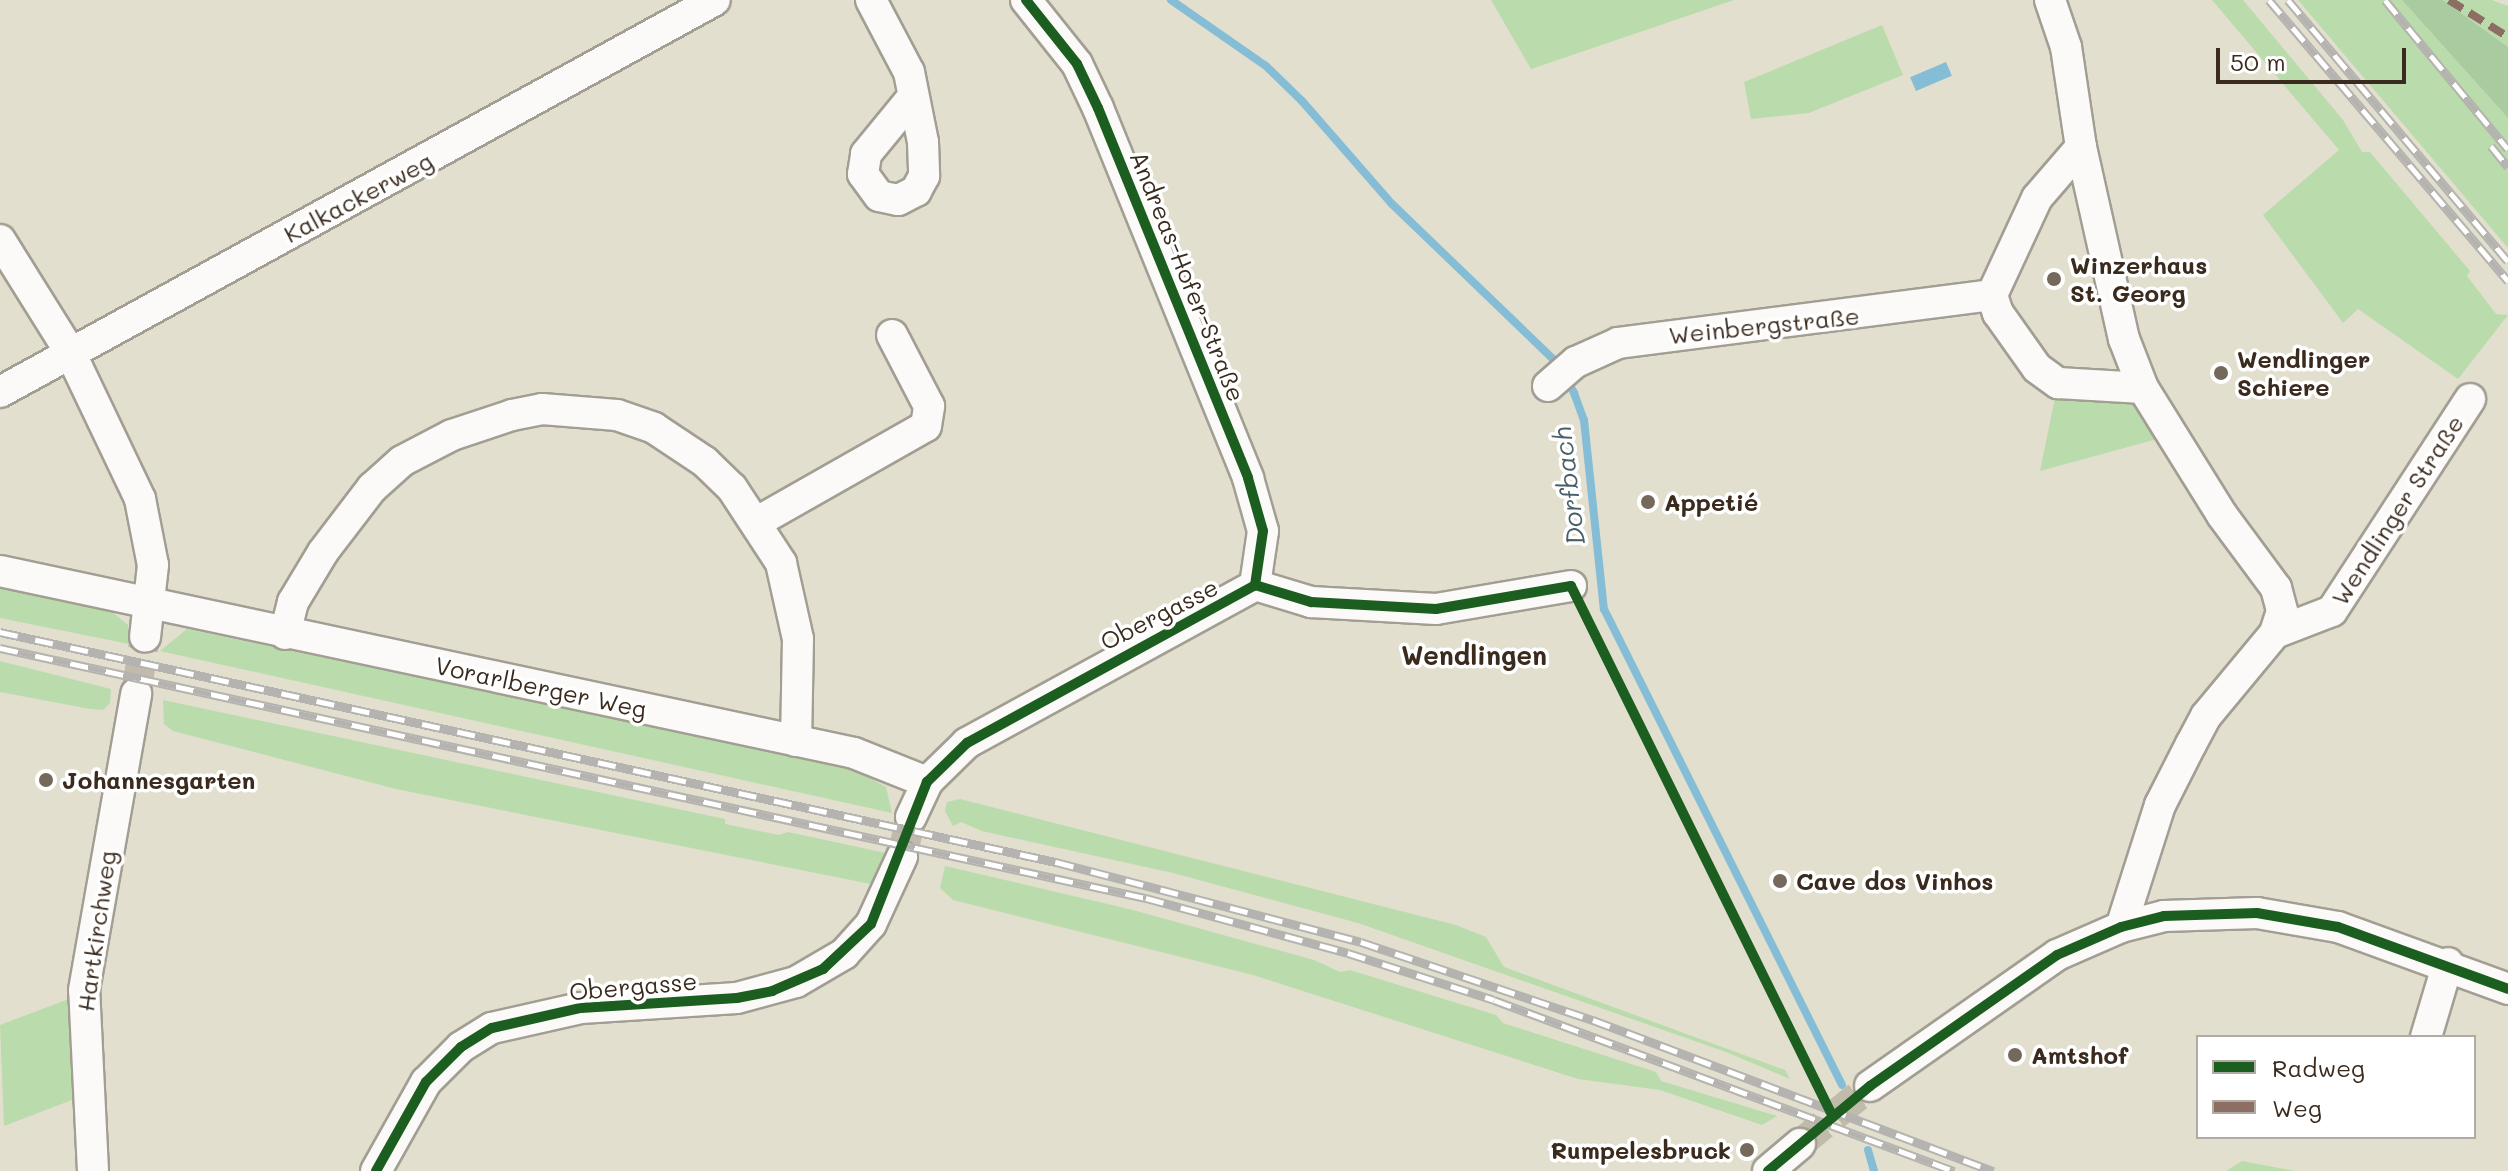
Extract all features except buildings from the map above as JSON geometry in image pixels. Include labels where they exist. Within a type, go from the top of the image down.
[{"type":"street","name":"Kalkackerweg","points":[[0,392],[715,0]]},
{"type":"street","points":[[871,0],[909,72],[912,98]]},
{"type":"street","name":"Andreas-Hofer-Straße","points":[[1026,0],[1077,64],[1098,108],[1248,478],[1263,531],[1255,585]]},
{"type":"street","points":[[2050,0],[2066,47],[2081,147],[2124,339],[2143,388],[2222,515],[2276,588],[2282,611],[2275,633]]},
{"type":"street","points":[[2081,147],[2037,198],[1992,295],[2029,357],[2058,383],[2143,388]]},
{"type":"street","points":[[0,240],[70,352],[140,499],[150,531],[150,603],[145,637]]},
{"type":"street","name":"Weinbergstraße","points":[[1558,378],[1618,343],[1992,295]]},
{"type":"street","points":[[757,522],[926,426],[929,406],[892,335]]},
{"type":"street","name":"Wendlinger Straße","points":[[2121,927],[2160,805],[2206,716],[2275,633],[2332,611],[2470,399]]},
{"type":"street","points":[[285,634],[293,602],[372,488],[428,446],[512,415],[542,409],[590,411],[654,428],[705,462],[757,522],[791,594],[800,684],[796,741]]},
{"type":"street","name":"Vorarlberger Weg","points":[[0,571],[796,741],[866,757],[927,782]]},
{"type":"street","name":"Obergasse","points":[[911,817],[927,782],[967,743],[1255,585],[1311,602],[1436,609],[1571,586]]},
{"type":"street","name":"Hartkirchweg","points":[[93,1171],[84,990],[136,694]]},
{"type":"street","name":"Obergasse","points":[[376,1171],[426,1082],[461,1047],[492,1028],[581,1008],[737,998],[796,982],[844,954],[871,924],[902,857]]},
{"type":"street","points":[[1870,1086],[2057,955],[2121,927],[2164,916],[2257,913],[2338,927],[2448,963],[2508,989]]},
{"type":"street","points":[[2427,1035],[2448,963]]},
{"type":"street","points":[[1768,1171],[1800,1144]]},
{"type":"green space","points":[[1491,0],[1734,0],[1531,69]]},
{"type":"green space","points":[[2212,0],[2243,0],[2343,120],[2362,152],[2370,152],[2470,271],[2467,276],[2496,314],[2508,315],[2458,379],[2358,309],[2343,323],[2263,215],[2339,150]]},
{"type":"green space","points":[[2298,0],[2402,0],[2508,118],[2508,248]]},
{"type":"green space","points":[[2402,0],[2443,0],[2508,47],[2508,118]]},
{"type":"green space","points":[[2443,0],[2492,0],[2508,6],[2508,47]]},
{"type":"green space","points":[[1882,25],[1903,75],[1809,113],[1751,119],[1744,82]]},
{"type":"green space","points":[[2058,383],[2143,388],[2172,435],[2040,471]]},
{"type":"green space","points":[[0,585],[109,609],[128,625],[129,644],[0,618]]},
{"type":"green space","points":[[187,629],[851,768],[886,787],[892,813],[160,651]]},
{"type":"green space","points":[[0,661],[111,689],[110,703],[103,710],[90,709],[0,692]]},
{"type":"green space","points":[[163,700],[725,819],[725,824],[779,835],[788,832],[886,853],[879,878],[871,884],[396,789],[173,731],[164,724]]},
{"type":"green space","points":[[960,799],[1456,925],[1486,937],[1504,967],[1785,1070],[1790,1079],[1726,1052],[1358,923],[1173,873],[982,831],[961,822],[953,826],[945,811],[947,802]]},
{"type":"green space","points":[[945,866],[1133,910],[1314,960],[1340,972],[1350,970],[1496,1015],[1503,1023],[1656,1072],[1661,1081],[1777,1116],[1762,1125],[1660,1090],[1578,1079],[1253,975],[953,900],[940,888]]},
{"type":"green space","points":[[74,997],[72,1100],[4,1126],[0,1025]]},
{"type":"green space","points":[[2242,1161],[2295,1171],[2226,1171]]},
{"type":"water","points":[[1946,62],[1952,76],[1916,91],[1910,77]]},
{"type":"waterway","name":"Dorfbach","points":[[1171,0],[1266,66],[1302,101],[1391,203],[1553,359],[1574,393],[1584,420],[1604,609],[1842,1085]]},
{"type":"waterway","name":"Dorfbach","points":[[1868,1150],[1874,1171]]},
{"type":"tunnel","points":[[136,694],[145,637]]},
{"type":"tunnel","points":[[902,857],[911,817]]},
{"type":"tunnel","points":[[1800,1144],[1870,1086]]},
{"type":"railway","points":[[2269,0],[2508,281]]},
{"type":"railway","points":[[2288,0],[2508,261]]},
{"type":"railway","points":[[2385,0],[2508,149]]},
{"type":"railway","points":[[2491,146],[2508,167]]},
{"type":"railway","points":[[0,632],[1056,862],[1361,942],[1593,1020],[1993,1171]]},
{"type":"railway","points":[[0,648],[1146,898],[1348,953],[1494,1000],[1954,1171]]},
{"type":"marked path","points":[[2449,0],[2508,37]]},
{"type":"cycle path","points":[[1026,0],[1077,64],[1098,108],[1248,478],[1263,531],[1255,585]]},
{"type":"cycle path","points":[[1255,585],[1311,602],[1436,609],[1571,586],[1833,1117]]},
{"type":"cycle path","points":[[376,1171],[426,1082],[461,1047],[492,1028],[581,1008],[737,998],[772,991],[823,969],[871,924],[927,782],[967,743],[1255,585]]},
{"type":"cycle path","points":[[1768,1171],[1870,1086],[2057,955],[2121,927],[2164,916],[2257,913],[2338,927],[2508,989]]},
{"type":"place","name":"Winzerhaus St. Georg","points":[[2054,279]]},
{"type":"place","name":"Wendlinger Schiere","points":[[2221,373]]},
{"type":"place","name":"Appetié","points":[[1648,502]]},
{"type":"place","name":"Johannesgarten","points":[[46,780]]},
{"type":"place","name":"Cave dos Vinhos","points":[[1780,881]]},
{"type":"place","name":"Amtshof","points":[[2015,1055]]},
{"type":"place","name":"Rumpelesbruck","points":[[1747,1150]]},
{"type":"district","name":"Wendlingen","points":[[1474,656]]}]
